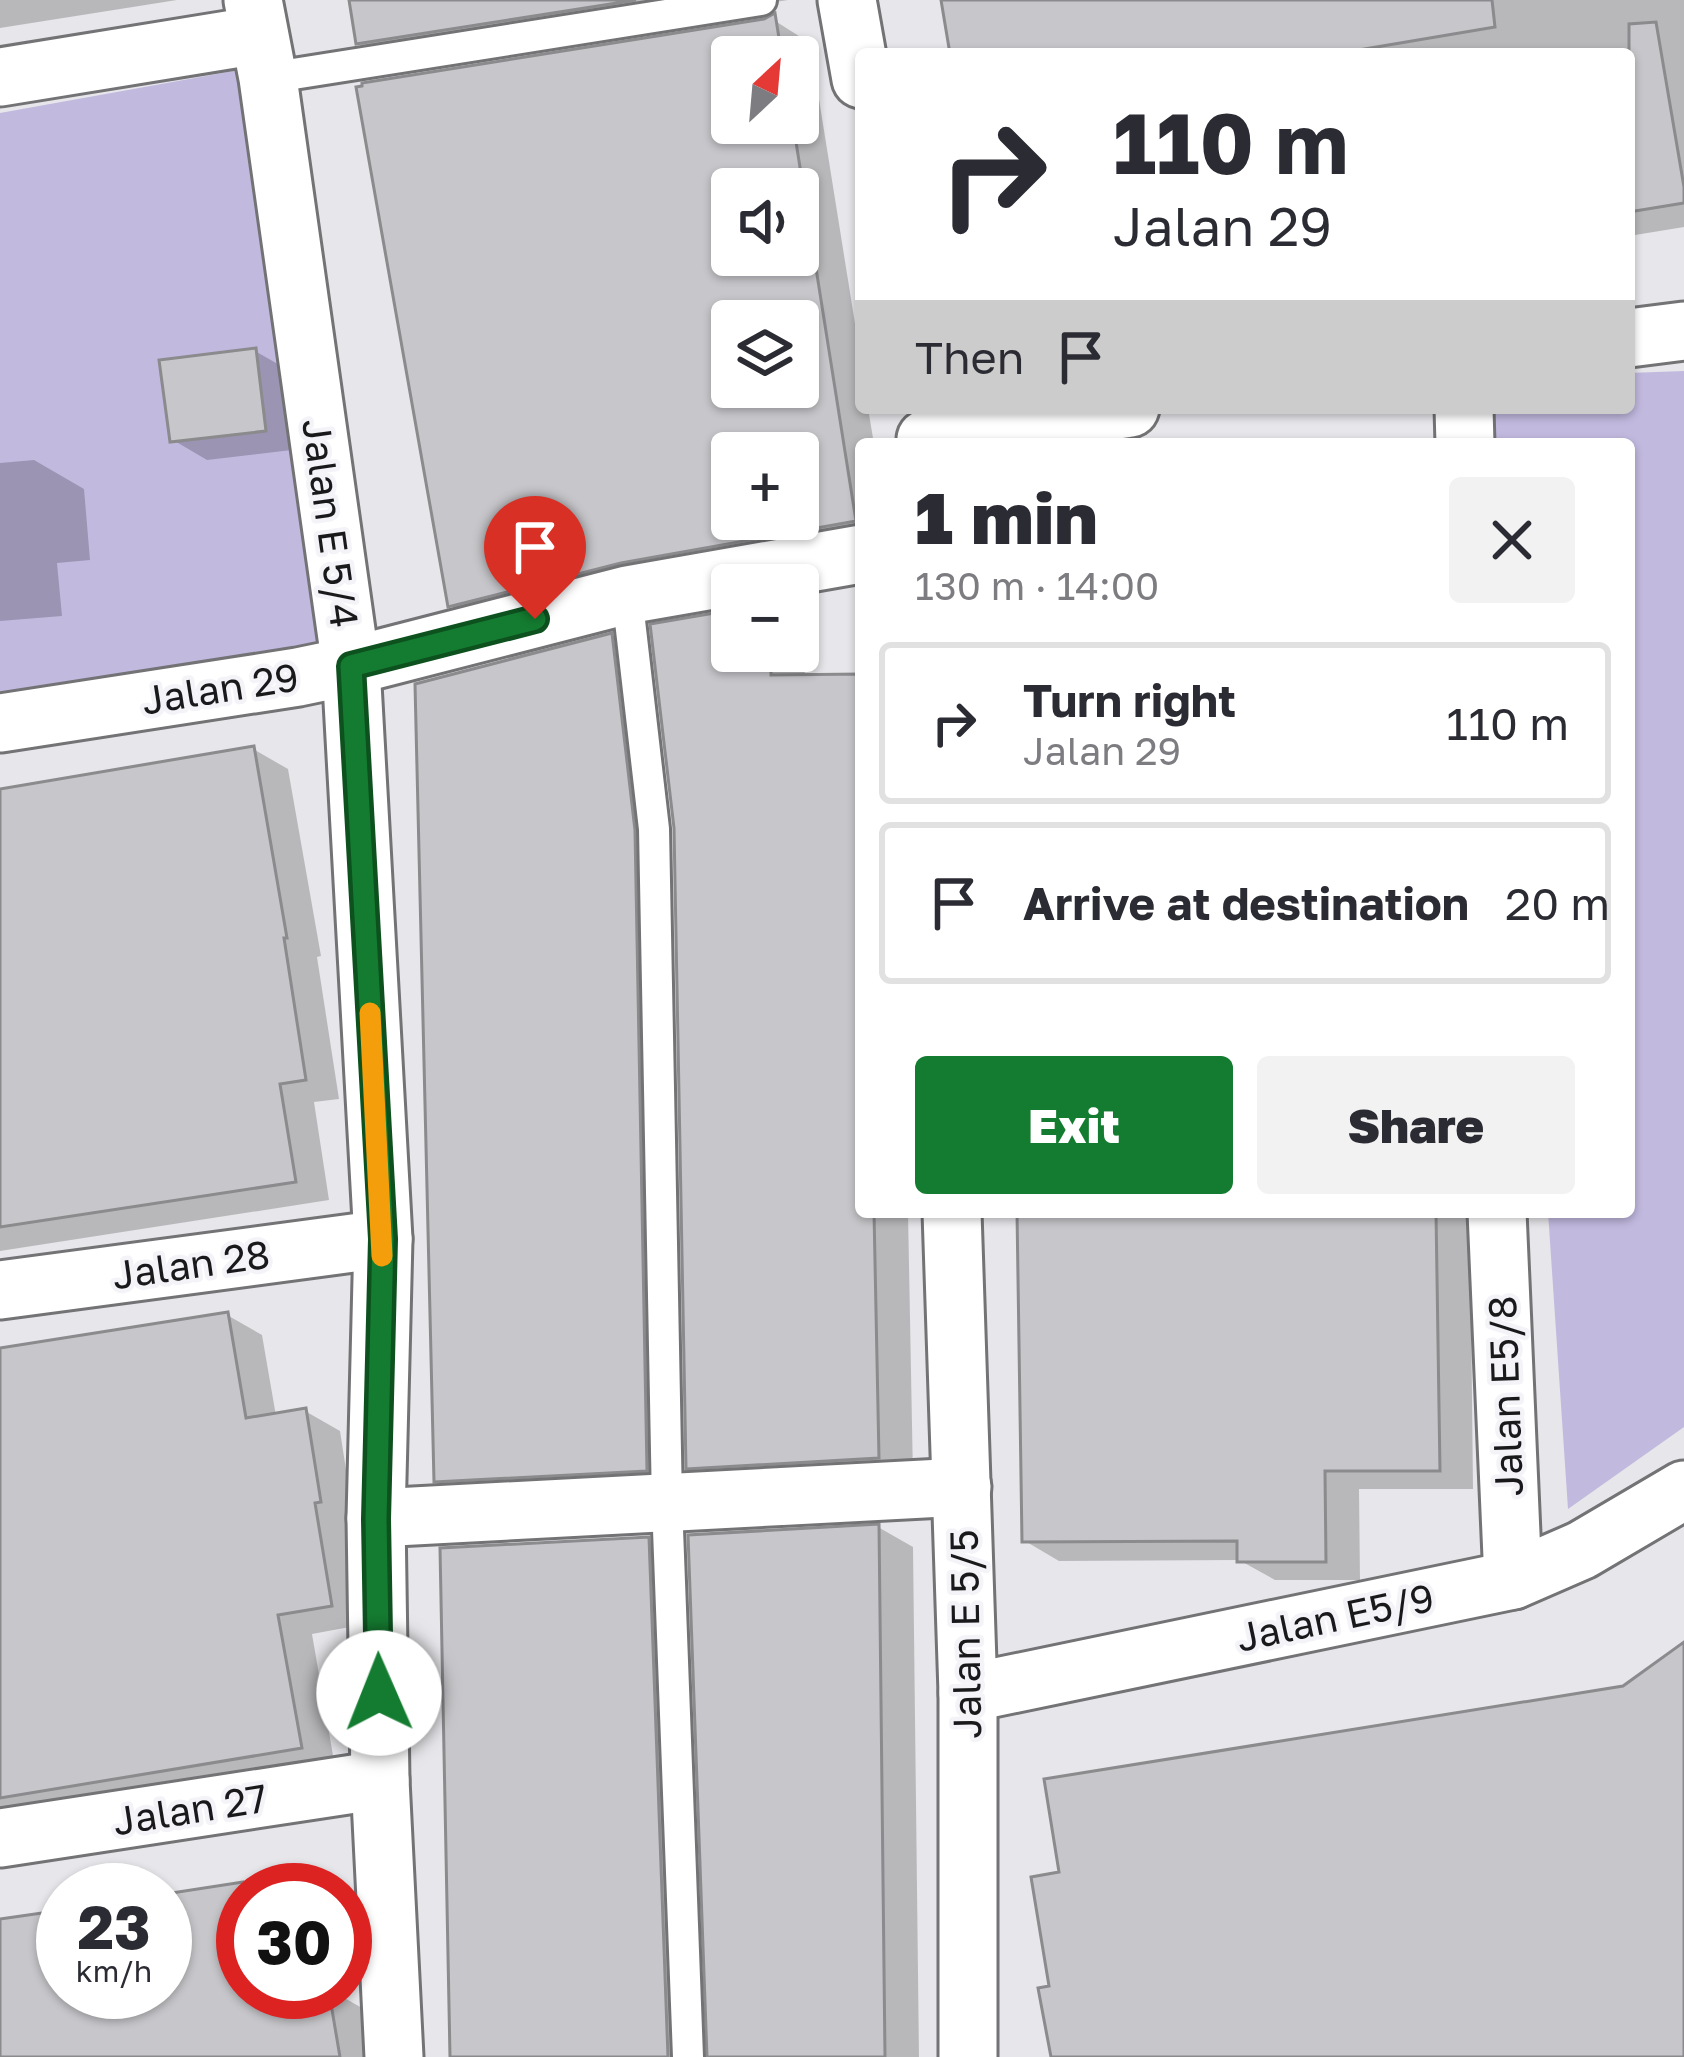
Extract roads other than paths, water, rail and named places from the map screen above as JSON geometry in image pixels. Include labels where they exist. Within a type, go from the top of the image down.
[{"type":"street","points":[[847,0],[856,48]]},
{"type":"street","points":[[0,77],[260,38]]},
{"type":"street","name":"Jalan E 5/4","points":[[260,38],[351,666],[383,1239],[376,1519],[380,1780],[394,2057]]},
{"type":"street","points":[[1635,337],[1684,332]]},
{"type":"street","points":[[925,430],[1074,414]]},
{"type":"street","name":"Jalan 29","points":[[0,723],[351,666],[627,595],[855,555]]},
{"type":"street","name":"Jalan E 5/5","points":[[952,1218],[968,1693],[968,2057]]},
{"type":"street","name":"Jalan E5/8","points":[[1497,1218],[1513,1580]]},
{"type":"street","name":"Jalan 28","points":[[0,1290],[383,1239]]},
{"type":"street","points":[[376,1519],[962,1487]]},
{"type":"street","name":"Jalan E5/9","points":[[968,1693],[1513,1580],[1681,1499]]},
{"type":"street","name":"Jalan 27","points":[[0,1838],[380,1780]]},
{"type":"lane","points":[[260,38],[761,0]]},
{"type":"lane","points":[[627,595],[654,829],[667,1503],[688,2057]]}]
